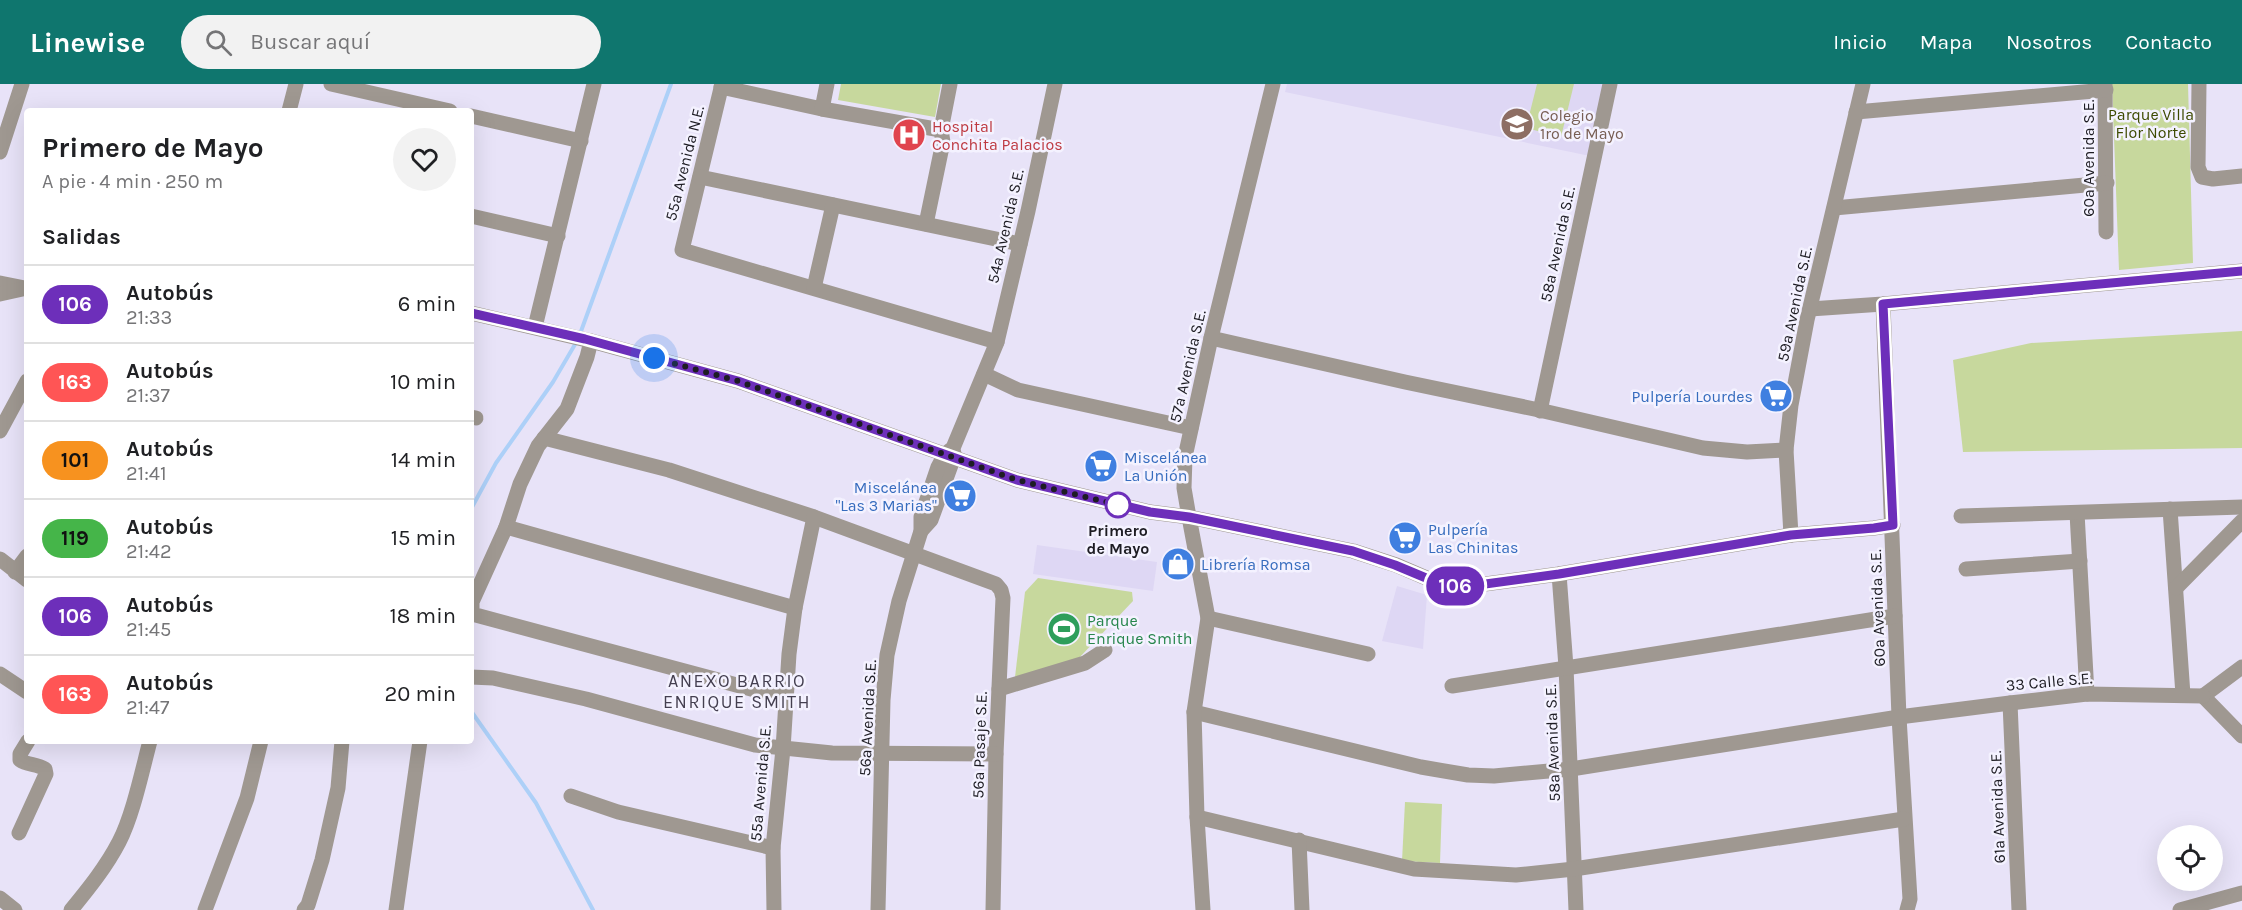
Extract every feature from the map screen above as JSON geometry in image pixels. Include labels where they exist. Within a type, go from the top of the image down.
[{"type":"street","points":[[0,152],[22,84]]},
{"type":"street","points":[[290,108],[296,84]]},
{"type":"street","points":[[331,84],[437,108]]},
{"type":"street","points":[[535,327],[594,84]]},
{"type":"street","points":[[822,109],[827,84]]},
{"type":"street","points":[[926,224],[943,142],[941,130],[950,84]]},
{"type":"street","name":"54a Avenida S.E.","points":[[984,374],[997,342],[1055,84]]},
{"type":"street","name":"57a Avenida S.E.","points":[[1203,910],[1194,712],[1208,618],[1184,488],[1185,458],[1211,338],[1273,84]]},
{"type":"street","name":"58a Avenida S.E.","points":[[1540,411],[1610,84]]},
{"type":"street","name":"59a Avenida S.E.","points":[[1791,535],[1786,450],[1791,405],[1810,309],[1863,84]]},
{"type":"street","points":[[2199,84],[2198,167],[2202,177],[2213,179],[2242,176]]},
{"type":"street","points":[[722,86],[822,109],[941,130]]},
{"type":"street","name":"55a Avenida N.E.","points":[[722,86],[682,250],[814,288]]},
{"type":"street","points":[[1856,112],[2105,87]]},
{"type":"street","name":"60a Avenida S.E.","points":[[2105,87],[2106,232]]},
{"type":"street","points":[[474,117],[581,141]]},
{"type":"street","points":[[700,177],[1020,244]]},
{"type":"street","points":[[1834,208],[2107,183]]},
{"type":"street","points":[[833,205],[814,288],[997,342]]},
{"type":"street","points":[[474,217],[558,236]]},
{"type":"street","points":[[1810,309],[2242,271]]},
{"type":"street","points":[[0,283],[24,288]]},
{"type":"street","points":[[0,294],[24,288]]},
{"type":"street","name":"60a Avenida S.E.","points":[[1883,304],[1899,717],[1910,899],[1907,910]]},
{"type":"street","points":[[474,314],[535,327],[738,381],[951,453],[1017,480],[1140,510],[1189,517],[1353,551],[1438,583],[1463,587],[1559,574],[1791,535],[1893,525]]},
{"type":"street","points":[[1211,338],[1703,448],[1747,452],[1786,450]]},
{"type":"street","points":[[474,598],[506,527],[520,484],[544,438],[567,409],[587,357],[582,339]]},
{"type":"street","points":[[984,374],[1018,390],[1191,428]]},
{"type":"street","name":"56a Avenida S.E.","points":[[878,910],[883,700],[887,655],[899,601],[921,531],[931,520],[951,453],[984,374]]},
{"type":"street","points":[[0,431],[24,387]]},
{"type":"street","points":[[544,438],[669,470],[814,517],[915,554]]},
{"type":"street","points":[[1961,516],[2242,507]]},
{"type":"street","points":[[2170,509],[2183,695]]},
{"type":"street","points":[[2076,513],[2087,694]]},
{"type":"street","name":"55a Avenida S.E.","points":[[774,910],[773,848],[783,749],[785,698],[795,608],[814,517]]},
{"type":"street","points":[[2176,588],[2242,521]]},
{"type":"street","points":[[506,527],[795,608]]},
{"type":"street","name":"56a Pasaje S.E.","points":[[915,554],[996,584],[1003,598],[996,754],[993,910]]},
{"type":"street","points":[[0,559],[21,576]]},
{"type":"street","points":[[1966,569],[2080,561]]},
{"type":"street","name":"58a Avenida S.E.","points":[[1559,574],[1566,667],[1576,910]]},
{"type":"street","points":[[474,615],[785,698]]},
{"type":"street","points":[[1452,686],[1895,616]]},
{"type":"street","points":[[1208,618],[1368,654]]},
{"type":"street","points":[[999,689],[1085,663],[1105,650]]},
{"type":"street","points":[[2242,667],[2203,696],[2242,736]]},
{"type":"street","points":[[0,674],[24,690]]},
{"type":"street","points":[[474,677],[493,678],[586,699],[754,745],[832,753],[996,754]]},
{"type":"street","name":"33 Calle S.E.","points":[[1194,712],[1421,767],[1468,775],[1494,776],[1571,769],[1899,717],[2087,694],[2203,696]]},
{"type":"street","name":"61a Avenida S.E.","points":[[2010,703],[2019,910]]},
{"type":"street","points":[[20,832],[46,774],[45,769],[41,766],[25,764],[20,760],[20,754],[26,744]]},
{"type":"street","points":[[71,910],[101,872],[120,841],[149,744]]},
{"type":"street","points":[[205,910],[247,798],[260,744]]},
{"type":"street","points":[[304,910],[308,905],[322,860],[336,799],[342,744]]},
{"type":"street","points":[[396,910],[420,744]]},
{"type":"street","points":[[571,796],[618,812],[773,848]]},
{"type":"street","points":[[1197,817],[1414,869],[1516,875],[1574,869],[1904,819]]},
{"type":"street","points":[[1299,840],[1302,910]]},
{"type":"street","points":[[2180,910],[2242,893]]},
{"type":"street","points":[[0,898],[15,910]]},
{"type":"shaded area","name":"Colegio 1ro de Mayo","points":[[1287,84],[1604,84],[1590,156],[1285,92]]},
{"type":"shaded area","points":[[1037,545],[1157,562],[1153,591],[1033,574]]},
{"type":"shaded area","points":[[1397,586],[1427,595],[1423,649],[1382,641]]},
{"type":"green space","points":[[841,84],[941,84],[935,117],[838,100]]},
{"type":"green space","points":[[1537,84],[1574,84],[1561,137],[1526,128]]},
{"type":"green space","name":"Parque Villa Flor Norte","points":[[2112,84],[2188,84],[2193,263],[2119,270]]},
{"type":"green space","points":[[2242,331],[2242,448],[1963,452],[1953,360],[2031,343]]},
{"type":"green space","name":"Parque Enrique Smith","points":[[1038,578],[1132,592],[1133,601],[1079,658],[1015,677],[1025,592]]},
{"type":"green space","points":[[1405,802],[1442,804],[1440,863],[1402,861]]},
{"type":"waterway","points":[[580,334],[671,84]]},
{"type":"waterway","points":[[474,503],[496,463],[553,382],[577,341]]},
{"type":"waterway","points":[[474,715],[536,803],[593,910]]},
{"type":"bus line","name":"106","points":[[474,314],[585,339],[738,381],[1017,480],[1150,512],[1189,517],[1353,551],[1438,583],[1463,587],[1559,574],[1791,535],[1893,525],[1883,304],[2242,271]]},
{"type":"place","name":"Colegio 1ro de Mayo","points":[[1517,124]]},
{"type":"place","name":"Hospital Conchita Palacios","points":[[909,135]]},
{"type":"place","name":"Pulpería Lourdes","points":[[1776,396]]},
{"type":"place","name":"Miscelánea La Unión","points":[[1101,466]]},
{"type":"place","name":"Miscelánea \"Las 3 Marias\"","points":[[960,496]]},
{"type":"place","name":"Primero de Mayo","points":[[1118,505]]},
{"type":"place","name":"Pulpería Las Chinitas","points":[[1405,538]]},
{"type":"place","name":"Librería Romsa","points":[[1178,564]]},
{"type":"place","name":"Parque Enrique Smith","points":[[1064,629]]},
{"type":"district","name":"ANEXO BARRIO ENRIQUE SMITH","points":[[737,691]]},
{"type":"route","points":[[654,358],[738,381],[1017,480],[1118,505]]}]
